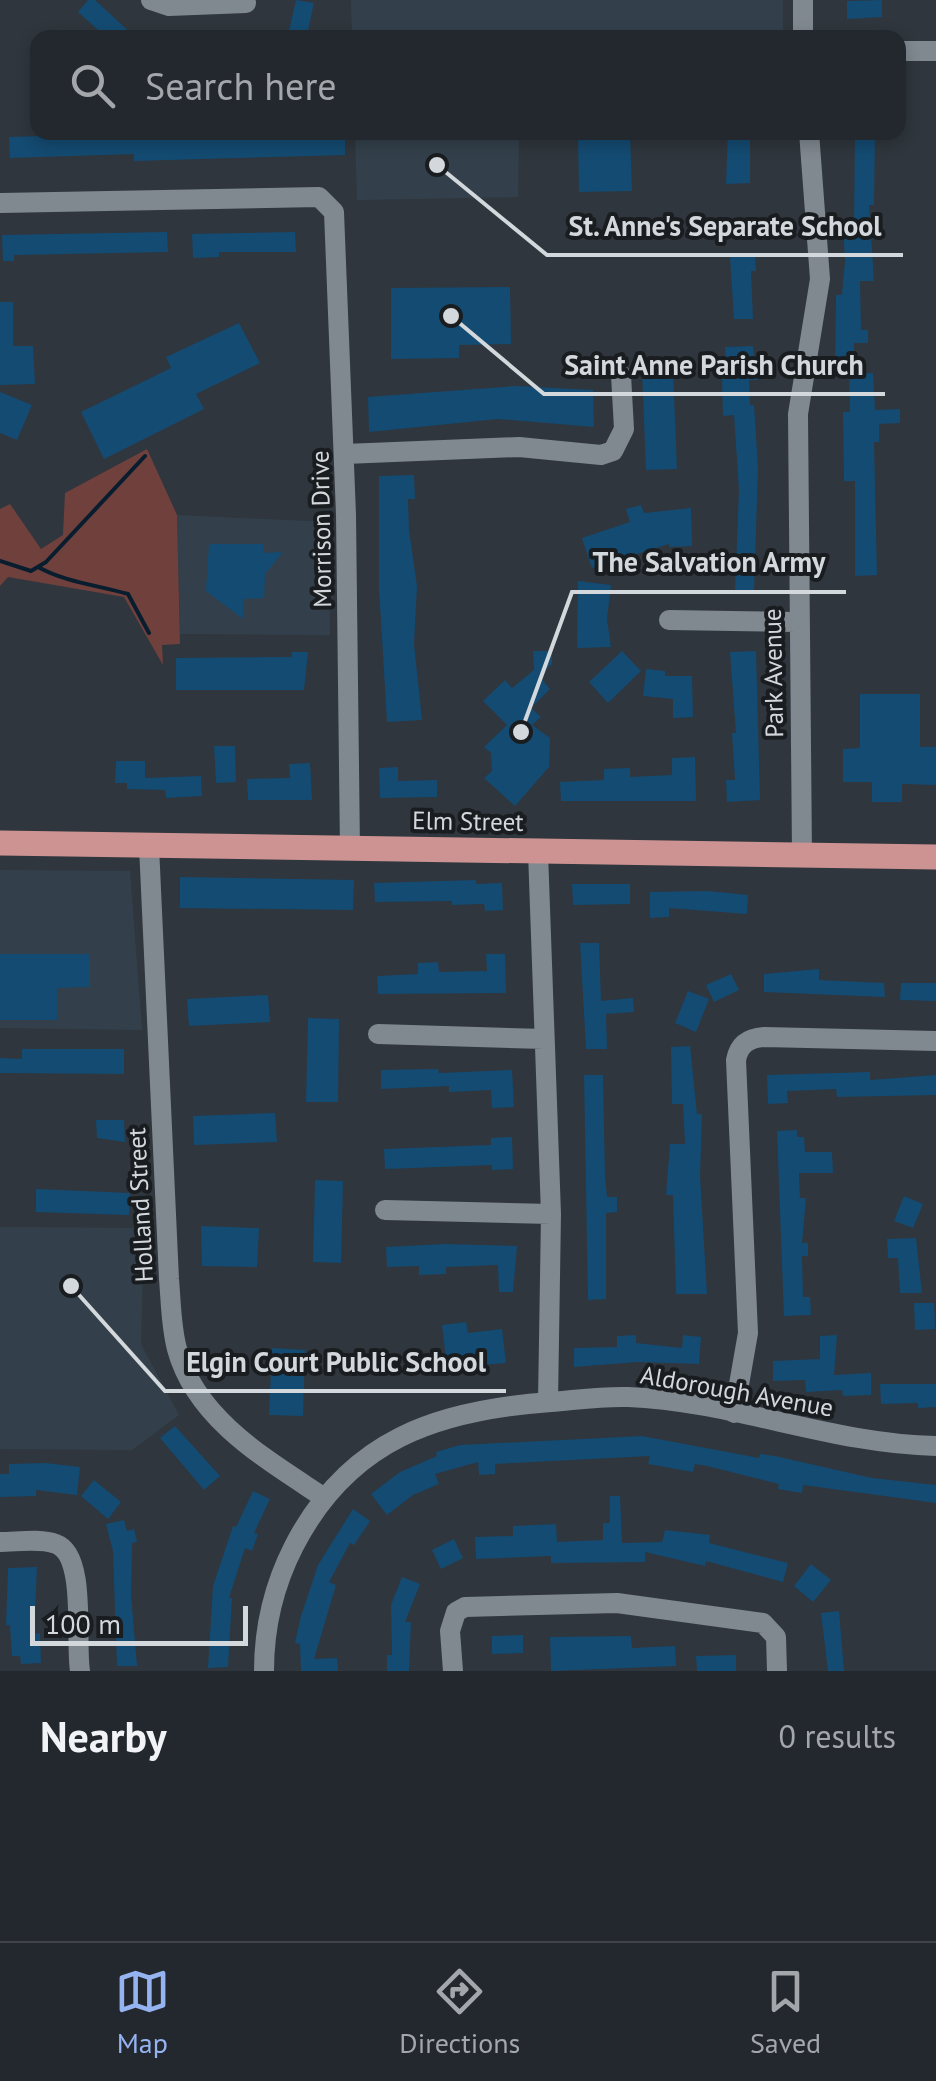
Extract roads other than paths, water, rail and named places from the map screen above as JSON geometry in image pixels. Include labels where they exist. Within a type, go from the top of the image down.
[{"type":"main road","name":"Elm Street","points":[[0,843],[936,857]]},
{"type":"street","points":[[151,0],[169,6],[246,4]]},
{"type":"street","points":[[802,0],[802,30]]},
{"type":"street","points":[[906,51],[936,51]]},
{"type":"street","name":"Park Avenue","points":[[802,855],[796,622],[798,414],[820,279],[810,140]]},
{"type":"street","name":"Morrison Drive","points":[[0,202],[320,197],[331,208],[338,226],[345,454],[350,850]]},
{"type":"street","points":[[345,454],[518,447],[601,454],[613,450],[624,429],[621,375]]},
{"type":"street","points":[[669,620],[796,622]]},
{"type":"street","name":"Holland Street","points":[[148,846],[169,1279],[176,1346],[187,1376],[209,1410],[229,1430],[323,1497]]},
{"type":"street","points":[[538,852],[551,1214],[548,1402]]},
{"type":"street","points":[[378,1034],[544,1038]]},
{"type":"street","points":[[734,1412],[748,1334],[736,1060],[740,1049],[746,1042],[764,1037],[936,1041]]},
{"type":"street","points":[[385,1210],[551,1214]]},
{"type":"street","name":"Aldorough Avenue","points":[[264,1671],[275,1593],[290,1556],[323,1497],[364,1460],[427,1424],[488,1406],[628,1397],[734,1412],[897,1445],[936,1446]]},
{"type":"street","points":[[0,1542],[55,1543],[70,1556],[76,1577],[80,1671]]},
{"type":"street","points":[[453,1671],[450,1631],[456,1612],[466,1607],[617,1602],[763,1622],[776,1637],[777,1671]]},
{"type":"waterway","points":[[0,561],[31,571],[46,562],[145,456]]},
{"type":"waterway","points":[[38,567],[70,580],[128,594],[149,633]]},
{"type":"place","name":"St. Anne's Separate School","points":[[437,165]]},
{"type":"place","name":"Saint Anne Parish Church","points":[[451,316]]},
{"type":"place","name":"The Salvation Army","points":[[521,732]]},
{"type":"place","name":"Elgin Court Public School","points":[[71,1286]]}]
